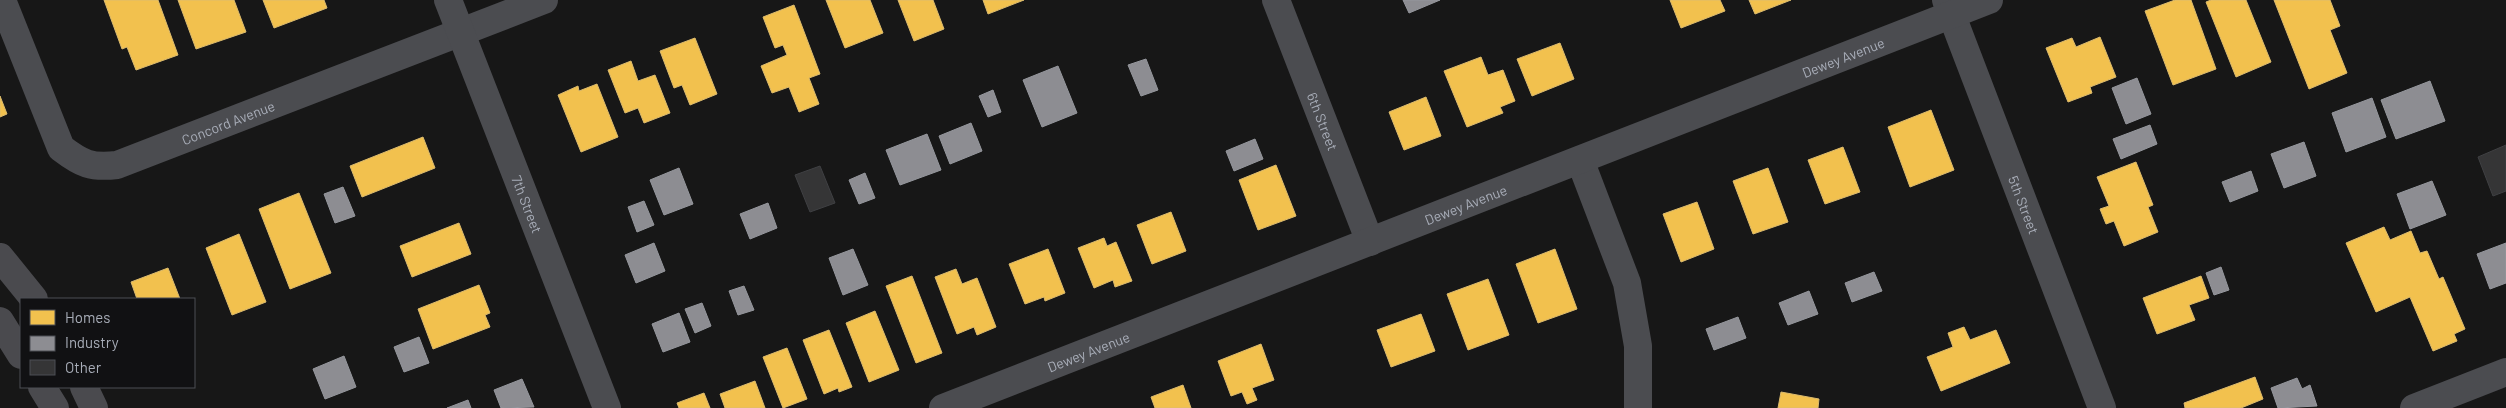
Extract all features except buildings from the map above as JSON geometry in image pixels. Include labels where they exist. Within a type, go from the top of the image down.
[{"type":"street","name":"Concord Avenue","points":[[2,0],[62,148],[79,161],[98,167],[117,165],[544,0]]},
{"type":"street","name":"7th Street","points":[[448,0],[607,408]]},
{"type":"street","name":"6th Street","points":[[1276,0],[1370,242]]},
{"type":"street","name":"Dewey Avenue","points":[[943,408],[1580,160],[1948,7],[1989,0]]},
{"type":"street","name":"5th Street","points":[[1948,7],[2102,408]]},
{"type":"street","points":[[1580,160],[1627,283],[1638,346],[1638,408]]},
{"type":"street","points":[[0,257],[33,298]]},
{"type":"street","points":[[0,321],[20,353]]},
{"type":"street","points":[[2414,408],[2506,372]]},
{"type":"street","points":[[43,388],[55,408]]},
{"type":"street","points":[[84,388],[94,408]]}]
